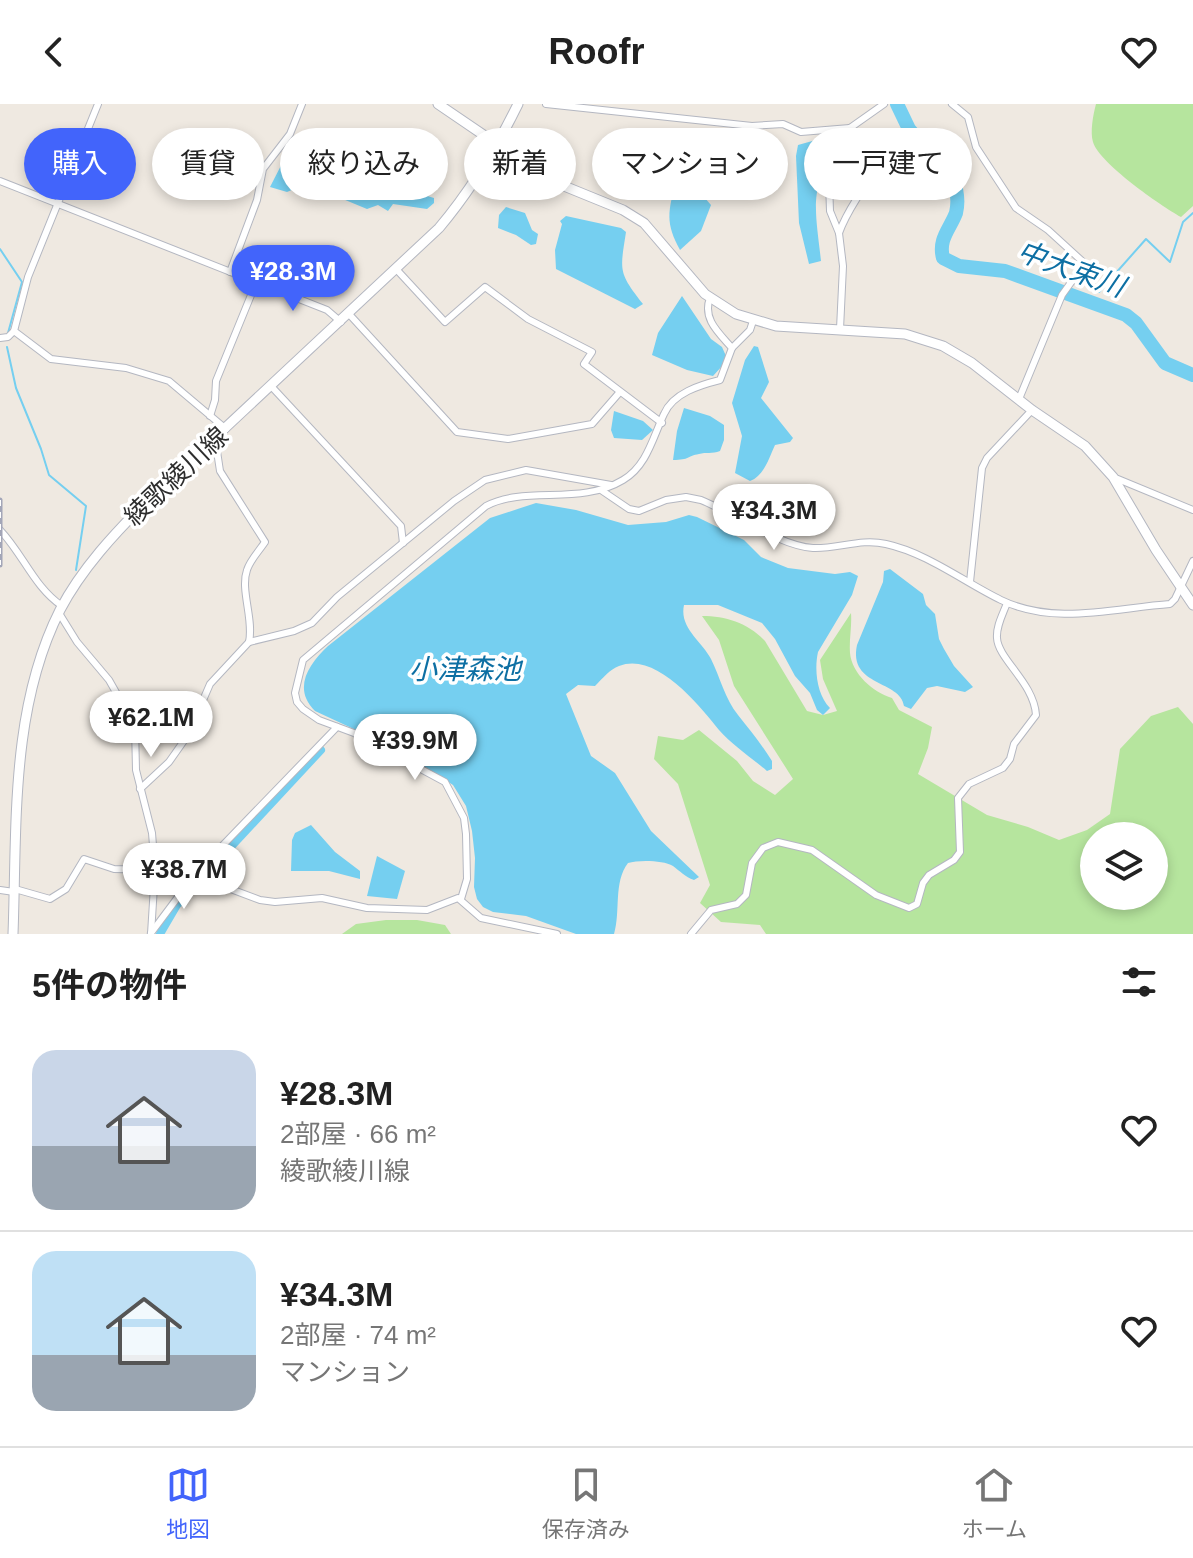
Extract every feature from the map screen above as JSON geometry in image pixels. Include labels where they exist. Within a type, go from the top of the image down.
[{"type":"main road","points":[[438,104],[472,128]]},
{"type":"main road","name":"綾歌綾川線","points":[[506,128],[518,104]]},
{"type":"main road","points":[[576,191],[623,210],[644,223],[710,298],[736,314],[776,326],[905,334],[943,346],[972,363],[1085,446],[1113,477],[1193,605]]},
{"type":"main road","name":"綾歌綾川線","points":[[13,934],[20,775],[28,701],[36,670],[61,609],[88,567],[114,535],[397,270],[464,196]]},
{"type":"street","points":[[0,338],[8,337],[14,331],[28,277],[98,104]]},
{"type":"street","points":[[230,272],[257,200],[263,169],[290,134],[302,104]]},
{"type":"street","points":[[546,104],[752,126],[783,124],[804,132]]},
{"type":"street","points":[[850,128],[884,104]]},
{"type":"street","points":[[952,104],[968,117],[976,147],[1016,208],[1048,230],[1082,261],[1082,267],[1063,291],[1019,399]]},
{"type":"street","points":[[0,181],[345,318],[457,432],[508,439],[592,424],[619,393]]},
{"type":"street","points":[[830,200],[830,211],[839,233],[843,266],[840,329]]},
{"type":"street","points":[[839,233],[855,200]]},
{"type":"street","points":[[397,270],[445,322],[485,287],[528,319],[592,352],[584,364],[662,423]]},
{"type":"street","points":[[210,416],[216,381],[256,283]]},
{"type":"street","points":[[710,298],[706,309],[708,317],[732,348]]},
{"type":"street","points":[[461,899],[467,879],[464,818],[445,782],[319,720],[303,709],[295,693],[303,660],[486,506],[505,500],[601,490],[628,477],[651,448],[664,412],[693,387],[720,380],[732,348],[750,330],[753,321]]},
{"type":"street","points":[[14,331],[51,359],[126,368],[169,381],[226,429]]},
{"type":"street","points":[[271,386],[401,526],[403,543]]},
{"type":"street","points":[[970,582],[982,468],[987,458],[1032,410]]},
{"type":"street","points":[[140,789],[169,762],[188,735],[210,684],[249,642],[251,631],[246,577],[248,567],[265,542],[220,471],[215,438]]},
{"type":"street","points":[[249,642],[294,631],[312,623],[337,597],[485,480],[526,470],[615,485]]},
{"type":"street","points":[[1113,477],[1193,510]]},
{"type":"street","points":[[601,490],[629,509],[639,511],[666,500],[686,497],[701,500],[786,541],[813,548],[863,542],[886,544],[915,554],[1007,603],[1050,613],[1123,611],[1138,606],[1170,604],[1193,561]]},
{"type":"street","points":[[0,530],[13,542],[34,578],[61,609],[77,642],[109,680],[131,714],[135,726],[136,770],[152,833],[155,870],[151,933]]},
{"type":"street","points":[[691,934],[711,910],[737,904],[746,895],[752,863],[763,848],[778,842],[812,850],[876,895],[909,908],[917,904],[923,883],[929,875],[954,860],[960,852],[958,798],[969,784],[1003,768],[1010,759],[1014,744],[1036,715],[1030,693],[998,647],[997,629],[1007,603]]},
{"type":"street","points":[[151,933],[196,873],[337,727]]},
{"type":"street","points":[[0,890],[50,899],[66,889],[84,859],[114,869],[155,870]]},
{"type":"street","points":[[196,873],[260,900],[275,902],[322,898],[367,908],[427,910],[455,898],[461,899],[481,918],[557,934]]},
{"type":"green space","points":[[1096,104],[1193,104],[1193,206],[1181,217],[1132,183],[1098,151],[1092,133]]},
{"type":"green space","points":[[851,613],[850,653],[859,675],[871,687],[892,698],[899,710],[932,727],[918,774],[987,815],[1059,840],[1080,832],[1080,910],[1168,910],[1168,822],[1098,822],[1110,814],[1120,749],[1151,716],[1178,707],[1193,724],[1193,934],[766,934],[760,925],[721,922],[700,903],[710,885],[678,784],[654,759],[658,736],[683,740],[699,730],[737,761],[753,781],[775,795],[793,779],[734,686],[719,640],[702,616],[736,622],[758,635],[765,641],[807,711],[823,715],[837,711],[823,679],[820,660]]},
{"type":"green space","points":[[417,920],[445,925],[451,934],[342,934],[356,924]]},
{"type":"water","points":[[804,143],[804,200],[816,200],[821,261],[809,264],[799,223],[798,145]]},
{"type":"water","points":[[280,168],[280,190],[270,187]]},
{"type":"water","points":[[345,200],[434,200],[427,209],[393,204],[388,211],[378,205],[367,209]]},
{"type":"water","points":[[707,200],[711,205],[701,231],[680,250],[669,217],[671,201]]},
{"type":"water","points":[[506,207],[525,213],[532,230],[538,234],[536,244],[531,245],[498,228],[499,215]]},
{"type":"water","points":[[566,216],[621,228],[626,232],[623,271],[643,304],[635,309],[556,269],[555,250],[562,224],[560,221]]},
{"type":"water","points":[[682,296],[726,356],[713,376],[687,370],[652,355],[658,333]]},
{"type":"water","points":[[754,346],[758,347],[769,382],[761,398],[793,438],[790,442],[775,445],[762,471],[750,481],[735,473],[742,436],[732,403],[745,360]]},
{"type":"water","points":[[684,408],[710,416],[724,425],[720,451],[673,460]]},
{"type":"water","points":[[614,411],[643,421],[653,430],[642,440],[614,438],[611,430]]},
{"type":"water","name":"小津森池","points":[[536,503],[576,510],[628,525],[666,522],[689,515],[744,540],[761,557],[788,568],[835,574],[850,572],[858,576],[852,595],[818,652],[818,682],[830,708],[823,715],[762,623],[718,605],[684,605],[683,613],[688,627],[711,659],[733,709],[772,761],[772,769],[767,771],[736,746],[676,683],[648,666],[633,663],[619,666],[595,686],[578,685],[566,694],[591,756],[615,773],[651,831],[699,877],[691,879],[663,863],[628,863],[620,879],[614,934],[576,934],[526,916],[493,912],[483,907],[474,887],[475,858],[466,806],[453,785],[401,751],[315,711],[305,694],[309,668],[328,646],[490,518]]},
{"type":"water","points":[[890,569],[923,594],[926,605],[935,614],[944,649],[973,687],[965,692],[937,686],[927,688],[911,709],[904,706],[894,691],[860,669],[856,659],[857,645],[883,582],[884,571]]},
{"type":"water","points":[[311,825],[335,852],[360,871],[360,879],[329,871],[291,871],[295,833]]},
{"type":"water","points":[[377,856],[405,871],[397,899],[367,896]]},
{"type":"waterway","name":"中大束川","points":[[897,104],[909,129],[953,179],[957,209],[943,240],[943,258],[959,266],[1005,271],[1126,315],[1136,323],[1165,363],[1193,375]]},
{"type":"waterway","points":[[1099,292],[1146,239],[1170,262],[1183,222],[1193,213]]},
{"type":"waterway","points":[[0,249],[22,282],[8,333]]},
{"type":"waterway","name":"中大束川","points":[[1089,303],[1092,300]]},
{"type":"waterway","points":[[7,347],[16,388],[49,475],[86,506],[76,570]]},
{"type":"waterway","points":[[160,934],[177,905],[321,750]]},
{"type":"railway","points":[[0,500],[0,565]]}]
